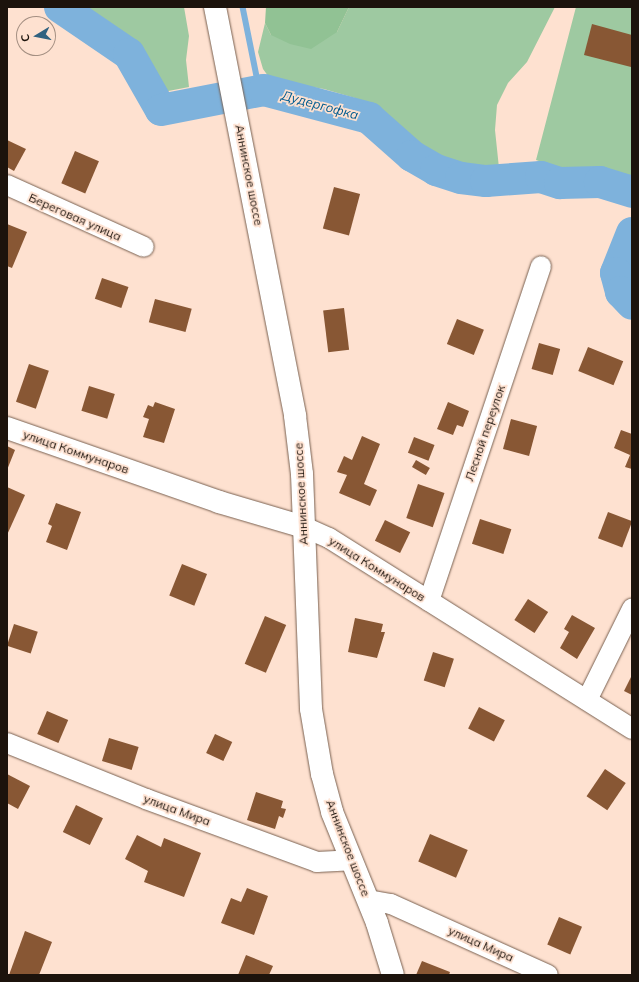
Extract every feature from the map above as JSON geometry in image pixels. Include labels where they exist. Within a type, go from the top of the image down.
[{"type":"street","name":"Аннинское шоссе","points":[[215,7],[243,141],[295,416],[302,474],[311,708],[330,804],[368,900],[393,975]]},
{"type":"street","name":"Береговая улица","points":[[7,185],[144,247]]},
{"type":"street","name":"Лесной переулок","points":[[429,601],[541,266]]},
{"type":"street","name":"улица Коммунаров","points":[[7,428],[226,504],[304,527],[328,538],[632,729]]},
{"type":"street","points":[[587,700],[632,609]]},
{"type":"street","name":"улица Мира","points":[[7,743],[146,799],[317,862],[351,860]]},
{"type":"street","name":"улица Мира","points":[[368,900],[391,904],[548,975]]},
{"type":"green space","points":[[71,7],[184,7],[189,36],[186,60],[189,87],[158,93],[130,43]]},
{"type":"green space","points":[[266,7],[349,7],[337,32],[311,49],[290,44],[271,35],[265,23]]},
{"type":"green space","points":[[349,7],[555,7],[527,62],[508,83],[497,105],[495,130],[499,168],[462,167],[443,160],[355,98],[324,89],[271,80],[263,69],[258,52],[265,23],[271,35],[337,32]]},
{"type":"green space","points":[[576,7],[632,7],[632,180],[610,174],[571,172],[536,160]]},
{"type":"building","points":[[592,24],[632,35],[631,67],[584,55]]},
{"type":"building","points":[[7,140],[26,149],[14,171],[7,167]]},
{"type":"building","points":[[75,151],[99,161],[85,193],[61,183]]},
{"type":"building","points":[[334,187],[360,194],[349,236],[323,229]]},
{"type":"building","points":[[7,224],[27,232],[12,268],[7,266]]},
{"type":"building","points":[[102,278],[128,287],[121,308],[95,299]]},
{"type":"building","points":[[155,299],[192,309],[185,332],[149,322]]},
{"type":"building","points":[[344,308],[349,350],[328,352],[323,311]]},
{"type":"building","points":[[457,319],[484,330],[474,355],[447,344]]},
{"type":"building","points":[[539,343],[560,349],[553,375],[532,369]]},
{"type":"building","points":[[588,347],[623,361],[613,385],[578,371]]},
{"type":"building","points":[[29,364],[49,371],[36,409],[16,402]]},
{"type":"building","points":[[89,386],[115,394],[107,419],[81,411]]},
{"type":"building","points":[[155,402],[175,409],[164,443],[143,437],[149,419],[143,417],[148,405],[153,407]]},
{"type":"building","points":[[448,402],[469,411],[463,427],[457,425],[453,435],[437,429]]},
{"type":"building","points":[[511,419],[537,426],[529,456],[503,449]]},
{"type":"building","points":[[621,430],[632,434],[632,469],[625,467],[630,455],[614,448]]},
{"type":"building","points":[[362,436],[380,444],[364,484],[377,490],[370,506],[339,493],[347,475],[337,472],[344,456],[352,460]]},
{"type":"building","points":[[414,437],[435,445],[428,461],[408,453]]},
{"type":"building","points":[[7,446],[15,450],[7,470]]},
{"type":"building","points":[[416,460],[430,468],[426,475],[412,467]]},
{"type":"building","points":[[418,484],[444,493],[433,527],[406,518]]},
{"type":"building","points":[[7,487],[25,495],[7,535]]},
{"type":"building","points":[[56,503],[81,512],[67,550],[46,542],[52,526],[48,524]]},
{"type":"building","points":[[608,512],[632,521],[622,547],[598,538]]},
{"type":"building","points":[[480,519],[511,529],[503,554],[472,544]]},
{"type":"building","points":[[385,520],[410,532],[400,553],[375,541]]},
{"type":"building","points":[[182,564],[207,574],[194,606],[169,596]]},
{"type":"building","points":[[528,599],[548,612],[535,633],[514,620]]},
{"type":"building","points":[[572,615],[595,628],[577,659],[560,648],[569,632],[564,629]]},
{"type":"building","points":[[265,616],[286,625],[266,673],[245,664]]},
{"type":"building","points":[[355,618],[383,624],[381,632],[385,632],[377,658],[348,652]]},
{"type":"building","points":[[14,624],[38,632],[31,654],[7,646]]},
{"type":"building","points":[[433,652],[454,659],[445,687],[424,681]]},
{"type":"building","points":[[632,675],[632,695],[624,691]]},
{"type":"building","points":[[479,707],[505,720],[494,742],[468,728]]},
{"type":"building","points":[[47,711],[68,720],[58,743],[37,734]]},
{"type":"building","points":[[215,734],[232,742],[223,761],[206,753]]},
{"type":"building","points":[[109,738],[139,747],[132,770],[102,761]]},
{"type":"building","points":[[605,769],[626,783],[607,810],[587,796]]},
{"type":"building","points":[[7,774],[30,786],[18,809],[7,803]]},
{"type":"building","points":[[256,792],[283,801],[281,808],[286,809],[283,818],[279,816],[275,829],[247,820]]},
{"type":"building","points":[[76,805],[103,818],[90,845],[63,832]]},
{"type":"building","points":[[430,834],[468,850],[456,878],[418,862]]},
{"type":"building","points":[[137,835],[161,847],[164,838],[201,853],[184,897],[144,882],[148,871],[125,859]]},
{"type":"building","points":[[247,888],[268,896],[254,935],[221,923],[231,898],[241,902]]},
{"type":"building","points":[[559,917],[582,927],[570,954],[547,945]]},
{"type":"building","points":[[25,931],[52,942],[39,975],[9,975]]},
{"type":"building","points":[[246,955],[273,966],[269,975],[238,975]]},
{"type":"building","points":[[422,961],[450,972],[449,975],[416,975]]},
{"type":"waterway","name":"Дудергофка","points":[[60,7],[129,54],[161,110],[264,90],[369,118],[412,156],[436,170],[461,178],[486,181],[541,177],[560,183],[600,182],[632,192]]},
{"type":"waterway","points":[[243,7],[260,91]]},
{"type":"waterway","name":"Дудергофка","points":[[632,233],[616,273],[621,292],[632,304]]}]
